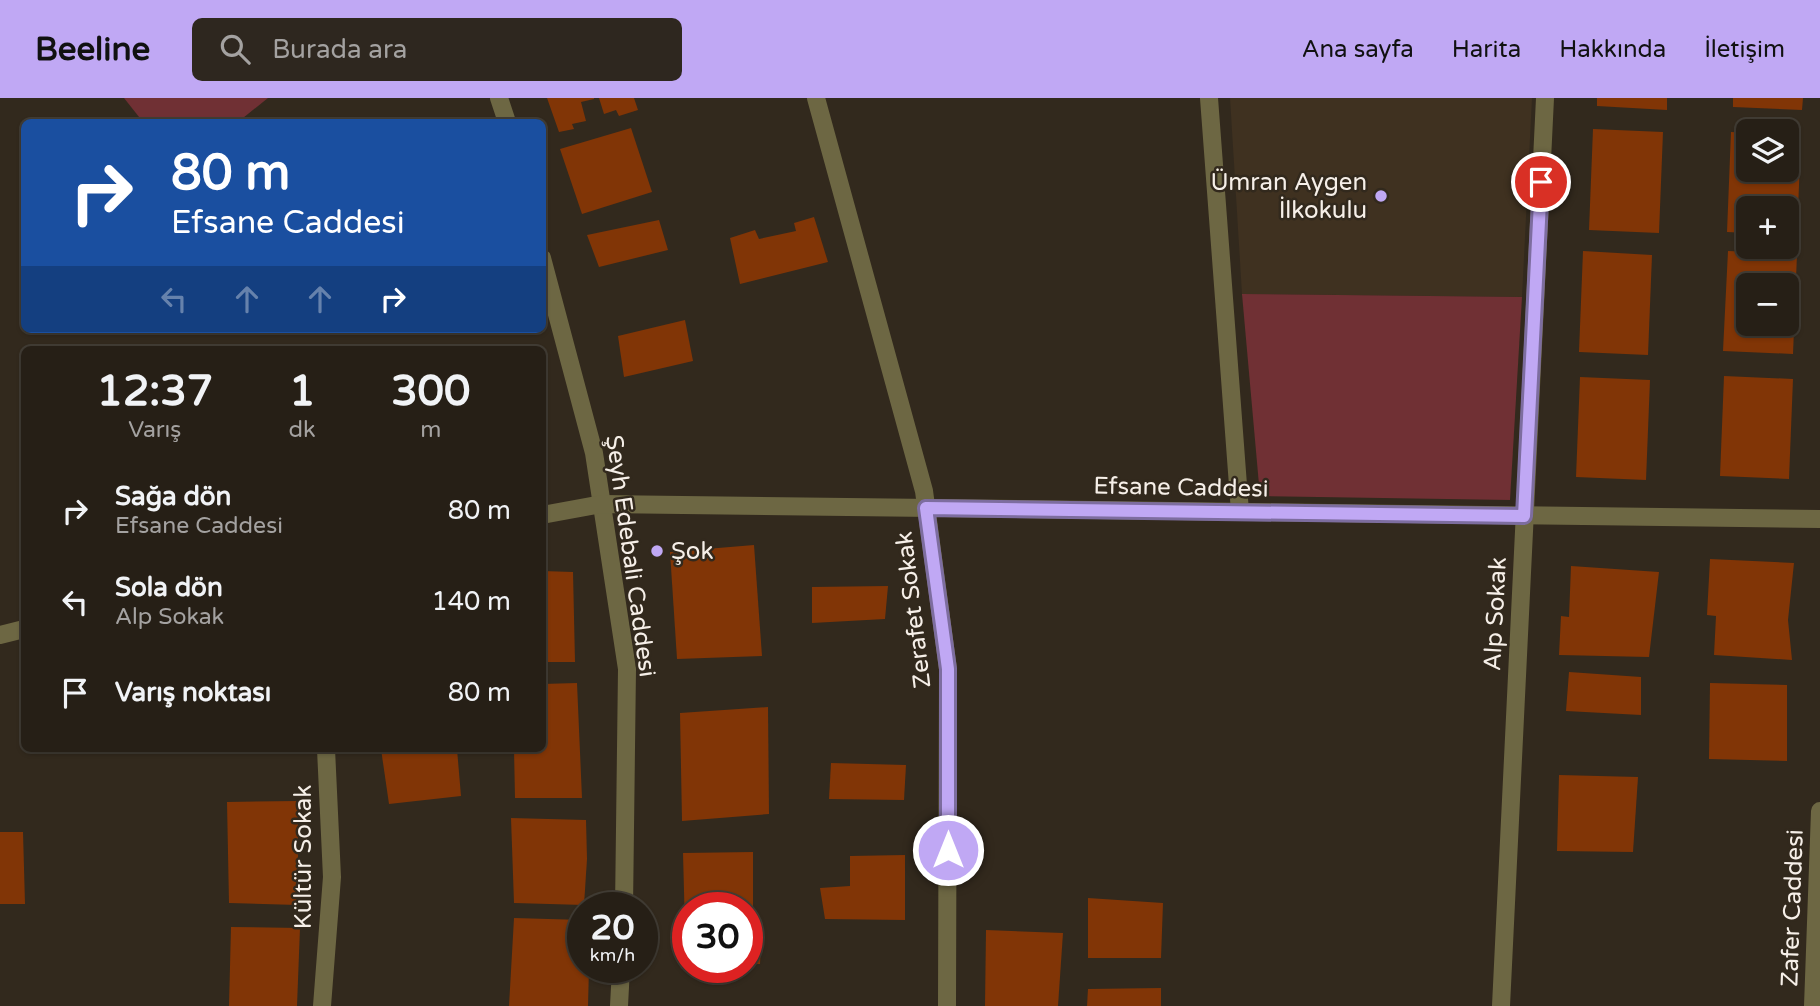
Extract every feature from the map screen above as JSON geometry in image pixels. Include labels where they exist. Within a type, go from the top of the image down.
[{"type":"street","points":[[499,98],[505,119]]},
{"type":"street","name":"Zerafet Sokak","points":[[816,98],[926,508],[948,669],[947,1006]]},
{"type":"street","points":[[1209,98],[1240,512]]},
{"type":"street","name":"Alp Sokak","points":[[1500,1006],[1545,98]]},
{"type":"street","name":"Şeyh Edebali Caddesi","points":[[546,273],[594,453],[627,669],[624,892]]},
{"type":"street","name":"Efsane Caddesi","points":[[546,514],[602,504],[1820,519]]},
{"type":"street","points":[[0,635],[21,630]]},
{"type":"street","name":"Kültür Sokak","points":[[322,1006],[332,877],[326,752]]},
{"type":"street","name":"Zafer Caddesi","points":[[1813,1006],[1820,811]]},
{"type":"street","points":[[619,1006],[620,983]]},
{"type":"shaded area","points":[[124,98],[268,98],[242,119],[141,119]]},
{"type":"shaded area","name":"Ümran Aygen İlkokulu","points":[[1230,98],[1532,98],[1522,297],[1242,294]]},
{"type":"shaded area","points":[[1242,294],[1522,297],[1510,500],[1260,496]]},
{"type":"building","points":[[547,98],[594,99],[581,102],[586,121],[572,124],[574,129],[559,132]]},
{"type":"building","points":[[599,98],[634,98],[638,110],[619,116],[616,110],[604,114]]},
{"type":"building","points":[[1597,98],[1667,98],[1667,110],[1597,106]]},
{"type":"building","points":[[1733,98],[1803,98],[1802,110],[1733,107]]},
{"type":"building","points":[[631,128],[652,192],[582,214],[560,149]]},
{"type":"building","points":[[1593,129],[1663,132],[1659,233],[1589,230]]},
{"type":"building","points":[[1731,132],[1736,132],[1736,182],[1799,182],[1801,135],[1799,196],[1736,196],[1736,232],[1727,232]]},
{"type":"building","points":[[814,217],[828,262],[740,284],[730,238],[755,230],[759,239],[796,231],[794,223]]},
{"type":"building","points":[[659,220],[668,250],[599,267],[587,235]]},
{"type":"building","points":[[1583,251],[1652,255],[1648,355],[1579,352]]},
{"type":"building","points":[[1728,251],[1736,251],[1736,259],[1797,259],[1796,273],[1736,273],[1736,336],[1794,336],[1793,354],[1723,351]]},
{"type":"building","points":[[685,320],[693,361],[624,377],[618,336]]},
{"type":"building","points":[[1724,376],[1793,379],[1789,479],[1720,476]]},
{"type":"building","points":[[1580,377],[1650,380],[1646,480],[1576,477]]},
{"type":"building","points":[[754,545],[762,656],[677,659],[670,552]]},
{"type":"building","points":[[1710,559],[1794,563],[1788,620],[1792,660],[1714,655],[1716,616],[1707,615]]},
{"type":"building","points":[[1571,566],[1659,572],[1649,657],[1559,655],[1561,616],[1569,617]]},
{"type":"building","points":[[546,571],[573,572],[575,662],[546,662]]},
{"type":"building","points":[[888,586],[885,619],[812,623],[812,587]]},
{"type":"building","points":[[1569,672],[1641,677],[1641,715],[1566,711]]},
{"type":"building","points":[[577,683],[582,798],[515,798],[514,752],[546,752],[546,684]]},
{"type":"building","points":[[1710,683],[1787,685],[1787,761],[1709,759]]},
{"type":"building","points":[[768,707],[769,814],[682,821],[680,713]]},
{"type":"building","points":[[381,752],[457,752],[461,796],[389,804]]},
{"type":"building","points":[[831,763],[906,765],[904,800],[829,799]]},
{"type":"building","points":[[1559,775],[1638,777],[1633,852],[1557,851]]},
{"type":"building","points":[[298,801],[298,905],[229,903],[227,802]]},
{"type":"building","points":[[511,818],[586,820],[585,892],[567,892],[567,905],[514,903]]},
{"type":"building","points":[[0,832],[23,832],[25,904],[0,904]]},
{"type":"building","points":[[753,852],[753,892],[684,892],[683,853]]},
{"type":"building","points":[[905,855],[905,920],[825,919],[820,888],[850,886],[850,856]]},
{"type":"building","points":[[1088,898],[1163,903],[1161,958],[1088,958]]},
{"type":"building","points":[[514,918],[567,920],[567,983],[589,983],[588,1006],[509,1006]]},
{"type":"building","points":[[231,927],[300,928],[297,1006],[229,1006]]},
{"type":"building","points":[[986,930],[1063,933],[1058,1006],[985,1006]]},
{"type":"building","points":[[1161,988],[1161,1006],[1087,1006],[1088,989]]},
{"type":"place","name":"Ümran Aygen İlkokulu","points":[[1381,196]]},
{"type":"place","name":"Şok","points":[[657,551]]},
{"type":"route","points":[[948,850],[948,669],[926,508],[1524,516],[1541,182]]}]
